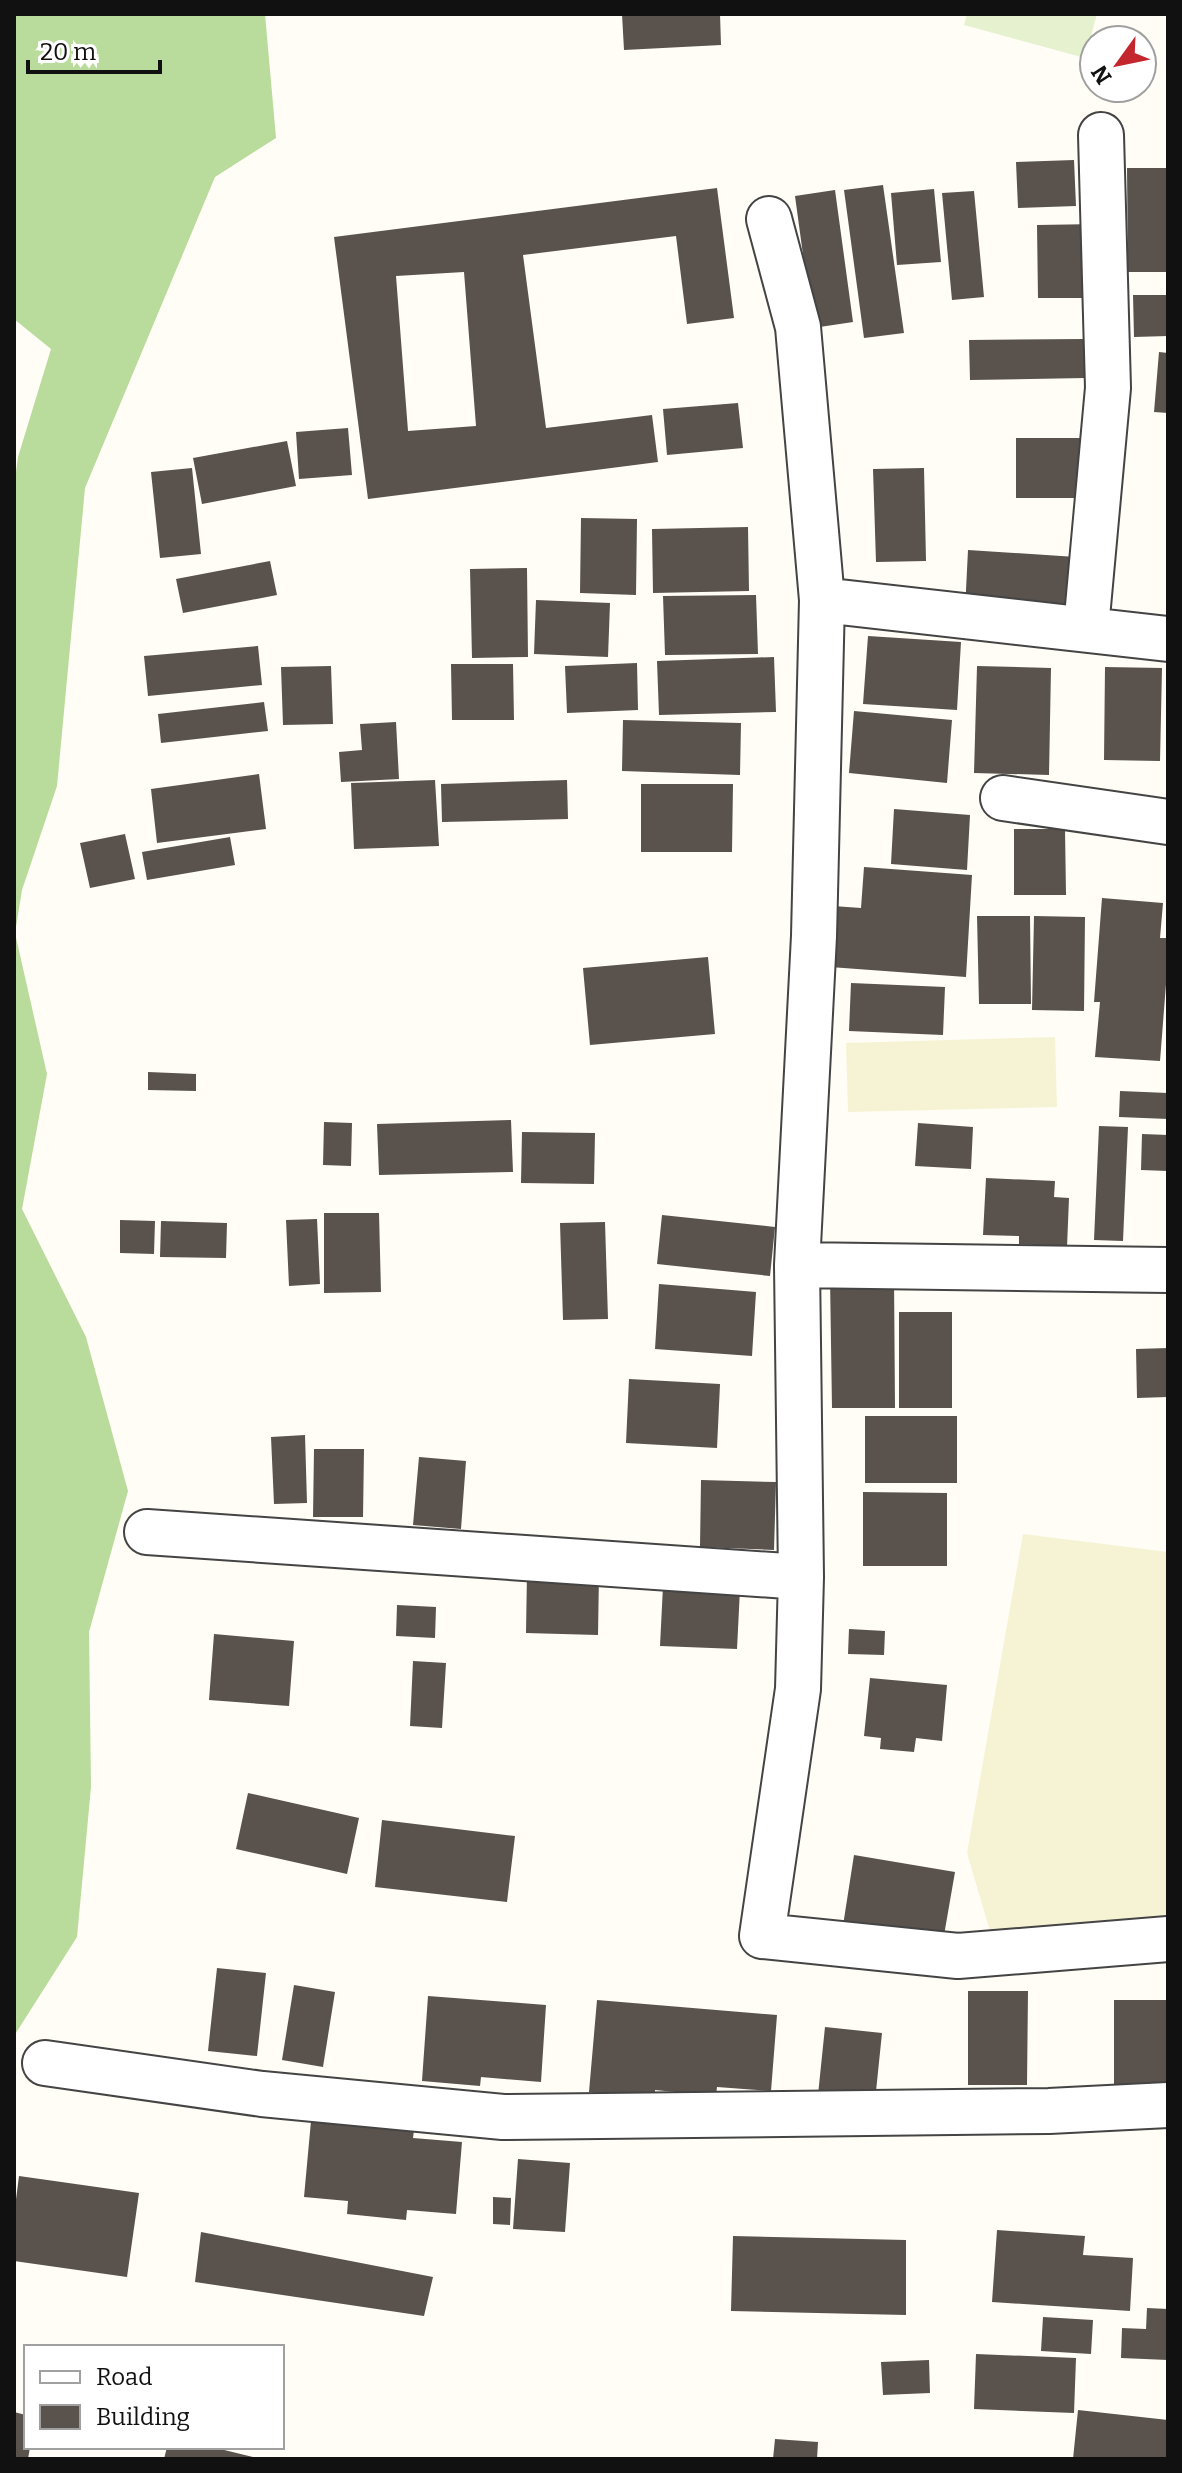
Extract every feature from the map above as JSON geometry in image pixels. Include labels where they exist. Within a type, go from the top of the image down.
[{"type":"street","points":[[1086,628],[1108,388],[1101,135]]},
{"type":"street","points":[[769,219],[798,327],[822,600],[814,936],[797,1265],[801,1577],[798,1689],[762,1936],[958,1956],[1168,1939]]},
{"type":"street","points":[[822,600],[1168,639]]},
{"type":"street","points":[[1003,798],[1168,822]]},
{"type":"street","points":[[797,1265],[1168,1270]]},
{"type":"street","points":[[147,1532],[801,1577]]},
{"type":"street","points":[[45,2063],[262,2094],[503,2117],[1049,2111],[1168,2105]]},
{"type":"shaded area","points":[[1055,1037],[1057,1107],[848,1112],[846,1043]]},
{"type":"shaded area","points":[[1023,1534],[1168,1552],[1168,1919],[991,1935],[967,1853]]},
{"type":"green space","points":[[14,14],[265,14],[276,138],[215,177],[85,488],[57,786],[22,890],[15,933],[47,1074],[22,1209],[86,1337],[128,1491],[89,1632],[91,1787],[77,1937],[14,2036],[14,487],[18,457],[51,349],[14,319]]},
{"type":"green space","points":[[967,14],[1097,14],[1094,24],[1078,24],[1078,56],[964,25]]},
{"type":"building","points":[[622,14],[720,14],[721,45],[624,50]]},
{"type":"building","points":[[1074,160],[1076,206],[1018,208],[1016,162]]},
{"type":"building","points":[[1127,168],[1168,168],[1168,272],[1128,272]]},
{"type":"building","points":[[883,185],[904,333],[864,338],[844,190]]},
{"type":"building","points":[[717,188],[734,318],[687,324],[676,236],[523,255],[546,428],[652,415],[658,462],[368,499],[334,237]],"holes":[[[464,272],[476,426],[408,431],[396,276]]]},
{"type":"building","points":[[934,189],[941,262],[897,265],[891,193]]},
{"type":"building","points":[[835,190],[853,322],[813,328],[795,196]]},
{"type":"building","points":[[974,191],[984,297],[952,300],[942,193]]},
{"type":"building","points":[[1098,224],[1099,298],[1038,298],[1037,225]]},
{"type":"building","points":[[1133,295],[1168,295],[1168,336],[1134,337]]},
{"type":"building","points":[[1085,339],[1085,378],[970,380],[969,340]]},
{"type":"building","points":[[1159,352],[1168,353],[1168,413],[1154,412]]},
{"type":"building","points":[[738,403],[743,448],[667,455],[663,409]]},
{"type":"building","points":[[348,428],[352,475],[299,479],[296,432]]},
{"type":"building","points":[[1016,438],[1081,438],[1082,498],[1016,498]]},
{"type":"building","points":[[287,441],[296,486],[202,504],[193,458]]},
{"type":"building","points":[[192,468],[201,554],[160,558],[151,472]]},
{"type":"building","points":[[924,468],[926,561],[876,562],[873,469]]},
{"type":"building","points":[[581,518],[637,519],[636,595],[580,593]]},
{"type":"building","points":[[748,527],[749,591],[653,593],[652,529]]},
{"type":"building","points":[[968,550],[1076,557],[1073,616],[965,610]]},
{"type":"building","points":[[270,561],[277,595],[183,613],[176,579]]},
{"type":"building","points":[[527,568],[528,657],[472,658],[470,569]]},
{"type":"building","points":[[756,595],[758,654],[665,655],[663,596]]},
{"type":"building","points":[[536,600],[610,603],[608,657],[534,654]]},
{"type":"building","points":[[868,636],[961,642],[957,710],[863,704]]},
{"type":"building","points":[[258,646],[262,685],[148,696],[144,656]]},
{"type":"building","points":[[774,657],[776,712],[659,715],[657,661]]},
{"type":"building","points":[[637,663],[638,710],[567,713],[565,666]]},
{"type":"building","points":[[451,664],[513,664],[514,720],[452,720]]},
{"type":"building","points":[[331,666],[333,724],[283,725],[281,667]]},
{"type":"building","points":[[977,666],[1051,668],[1049,775],[974,773]]},
{"type":"building","points":[[1105,667],[1162,668],[1160,761],[1104,760]]},
{"type":"building","points":[[264,702],[268,731],[161,743],[158,714]]},
{"type":"building","points":[[854,711],[952,720],[947,783],[849,773]]},
{"type":"building","points":[[623,720],[741,723],[740,775],[622,771]]},
{"type":"building","points":[[396,722],[399,779],[341,782],[339,752],[362,750],[360,724]]},
{"type":"building","points":[[259,774],[266,829],[157,843],[151,789]]},
{"type":"building","points":[[435,780],[439,846],[354,849],[351,783]]},
{"type":"building","points":[[567,780],[568,819],[442,822],[441,784]]},
{"type":"building","points":[[641,784],[733,784],[732,852],[641,852]]},
{"type":"building","points":[[894,809],[970,815],[967,870],[891,864]]},
{"type":"building","points":[[1014,829],[1065,829],[1066,895],[1014,895]]},
{"type":"building","points":[[125,834],[135,879],[90,888],[80,843]]},
{"type":"building","points":[[230,837],[235,865],[147,880],[142,852]]},
{"type":"building","points":[[864,867],[972,875],[966,977],[830,967],[833,906],[861,908]]},
{"type":"building","points":[[1102,898],[1163,903],[1160,938],[1168,938],[1168,959],[1160,1061],[1095,1057],[1100,1002],[1094,1002]]},
{"type":"building","points":[[977,916],[1030,916],[1031,1004],[979,1004]]},
{"type":"building","points":[[1034,916],[1085,917],[1084,1011],[1032,1010]]},
{"type":"building","points":[[708,957],[715,1034],[590,1045],[583,968]]},
{"type":"building","points":[[851,983],[945,987],[943,1035],[849,1031]]},
{"type":"building","points":[[148,1072],[196,1074],[196,1091],[148,1090]]},
{"type":"building","points":[[1120,1091],[1168,1093],[1168,1119],[1119,1117]]},
{"type":"building","points":[[511,1120],[513,1172],[379,1175],[377,1124]]},
{"type":"building","points":[[324,1122],[352,1123],[351,1166],[323,1165]]},
{"type":"building","points":[[918,1123],[973,1127],[971,1169],[915,1166]]},
{"type":"building","points":[[1099,1126],[1128,1127],[1123,1241],[1094,1240]]},
{"type":"building","points":[[522,1132],[595,1133],[594,1184],[521,1183]]},
{"type":"building","points":[[1142,1134],[1168,1135],[1168,1171],[1141,1170]]},
{"type":"building","points":[[986,1178],[1055,1181],[1054,1197],[1069,1198],[1067,1247],[1019,1244],[1019,1236],[983,1235]]},
{"type":"building","points":[[324,1213],[379,1213],[381,1292],[324,1293]]},
{"type":"building","points":[[662,1215],[775,1227],[770,1276],[657,1264]]},
{"type":"building","points":[[317,1219],[320,1284],[289,1286],[286,1220]]},
{"type":"building","points":[[120,1220],[155,1221],[154,1254],[120,1253]]},
{"type":"building","points":[[161,1221],[227,1223],[226,1258],[160,1257]]},
{"type":"building","points":[[605,1222],[608,1319],[563,1320],[560,1223]]},
{"type":"building","points":[[830,1277],[894,1277],[895,1408],[832,1408]]},
{"type":"building","points":[[659,1284],[756,1292],[752,1356],[655,1349]]},
{"type":"building","points":[[899,1312],[952,1312],[952,1408],[899,1408]]},
{"type":"building","points":[[1168,1348],[1168,1397],[1137,1398],[1136,1349]]},
{"type":"building","points":[[629,1379],[720,1384],[717,1448],[626,1443]]},
{"type":"building","points":[[865,1416],[957,1416],[957,1483],[865,1483]]},
{"type":"building","points":[[305,1435],[307,1503],[274,1504],[271,1437]]},
{"type":"building","points":[[314,1449],[364,1449],[363,1517],[313,1517]]},
{"type":"building","points":[[419,1457],[466,1461],[461,1529],[413,1525]]},
{"type":"building","points":[[701,1480],[776,1482],[774,1550],[700,1547]]},
{"type":"building","points":[[863,1492],[947,1493],[947,1566],[863,1566]]},
{"type":"building","points":[[527,1572],[599,1573],[598,1635],[526,1633]]},
{"type":"building","points":[[663,1586],[740,1589],[737,1649],[660,1646]]},
{"type":"building","points":[[397,1605],[436,1607],[435,1638],[396,1636]]},
{"type":"building","points":[[849,1629],[885,1631],[884,1655],[848,1654]]},
{"type":"building","points":[[214,1634],[294,1641],[289,1706],[209,1700]]},
{"type":"building","points":[[413,1661],[446,1663],[442,1728],[410,1726]]},
{"type":"building","points":[[870,1678],[947,1685],[942,1741],[916,1738],[914,1752],[880,1749],[881,1738],[864,1736]]},
{"type":"building","points":[[248,1793],[359,1818],[347,1874],[236,1849]]},
{"type":"building","points":[[382,1820],[515,1836],[507,1902],[375,1887]]},
{"type":"building","points":[[854,1855],[955,1872],[943,1941],[842,1932]]},
{"type":"building","points":[[217,1968],[266,1973],[257,2056],[208,2051]]},
{"type":"building","points":[[294,1985],[335,1992],[323,2067],[282,2060]]},
{"type":"building","points":[[968,1991],[1028,1991],[1027,2085],[968,2085]]},
{"type":"building","points":[[428,1996],[546,2005],[541,2082],[481,2077],[480,2086],[422,2081]]},
{"type":"building","points":[[597,2000],[777,2015],[771,2091],[717,2087],[716,2096],[655,2090],[655,2097],[589,2092]]},
{"type":"building","points":[[1114,2000],[1168,2000],[1168,2089],[1114,2089]]},
{"type":"building","points":[[825,2027],[882,2033],[875,2101],[818,2095]]},
{"type":"building","points":[[311,2121],[414,2130],[413,2138],[462,2142],[456,2214],[407,2210],[406,2220],[347,2214],[348,2201],[304,2197]]},
{"type":"building","points":[[518,2159],[570,2163],[565,2232],[513,2229]]},
{"type":"building","points":[[19,2176],[139,2193],[127,2277],[14,2261],[14,2215]]},
{"type":"building","points":[[493,2197],[511,2198],[510,2225],[493,2224]]},
{"type":"building","points":[[997,2230],[1085,2236],[1083,2255],[1133,2258],[1130,2311],[992,2302]]},
{"type":"building","points":[[201,2232],[433,2277],[424,2316],[195,2282]]},
{"type":"building","points":[[733,2236],[906,2240],[906,2315],[731,2311]]},
{"type":"building","points":[[1147,2308],[1168,2309],[1168,2360],[1121,2358],[1122,2328],[1146,2329]]},
{"type":"building","points":[[1043,2317],[1093,2320],[1091,2354],[1041,2351]]},
{"type":"building","points":[[976,2354],[1076,2358],[1074,2413],[974,2409]]},
{"type":"building","points":[[929,2360],[930,2393],[883,2395],[881,2362]]},
{"type":"building","points":[[1078,2410],[1168,2420],[1168,2459],[1073,2459]]},
{"type":"building","points":[[14,2412],[24,2414],[24,2449],[30,2449],[28,2459],[14,2459]]},
{"type":"building","points":[[775,2439],[818,2442],[817,2459],[773,2459]]},
{"type":"building","points":[[166,2449],[220,2449],[261,2459],[164,2459]]}]
